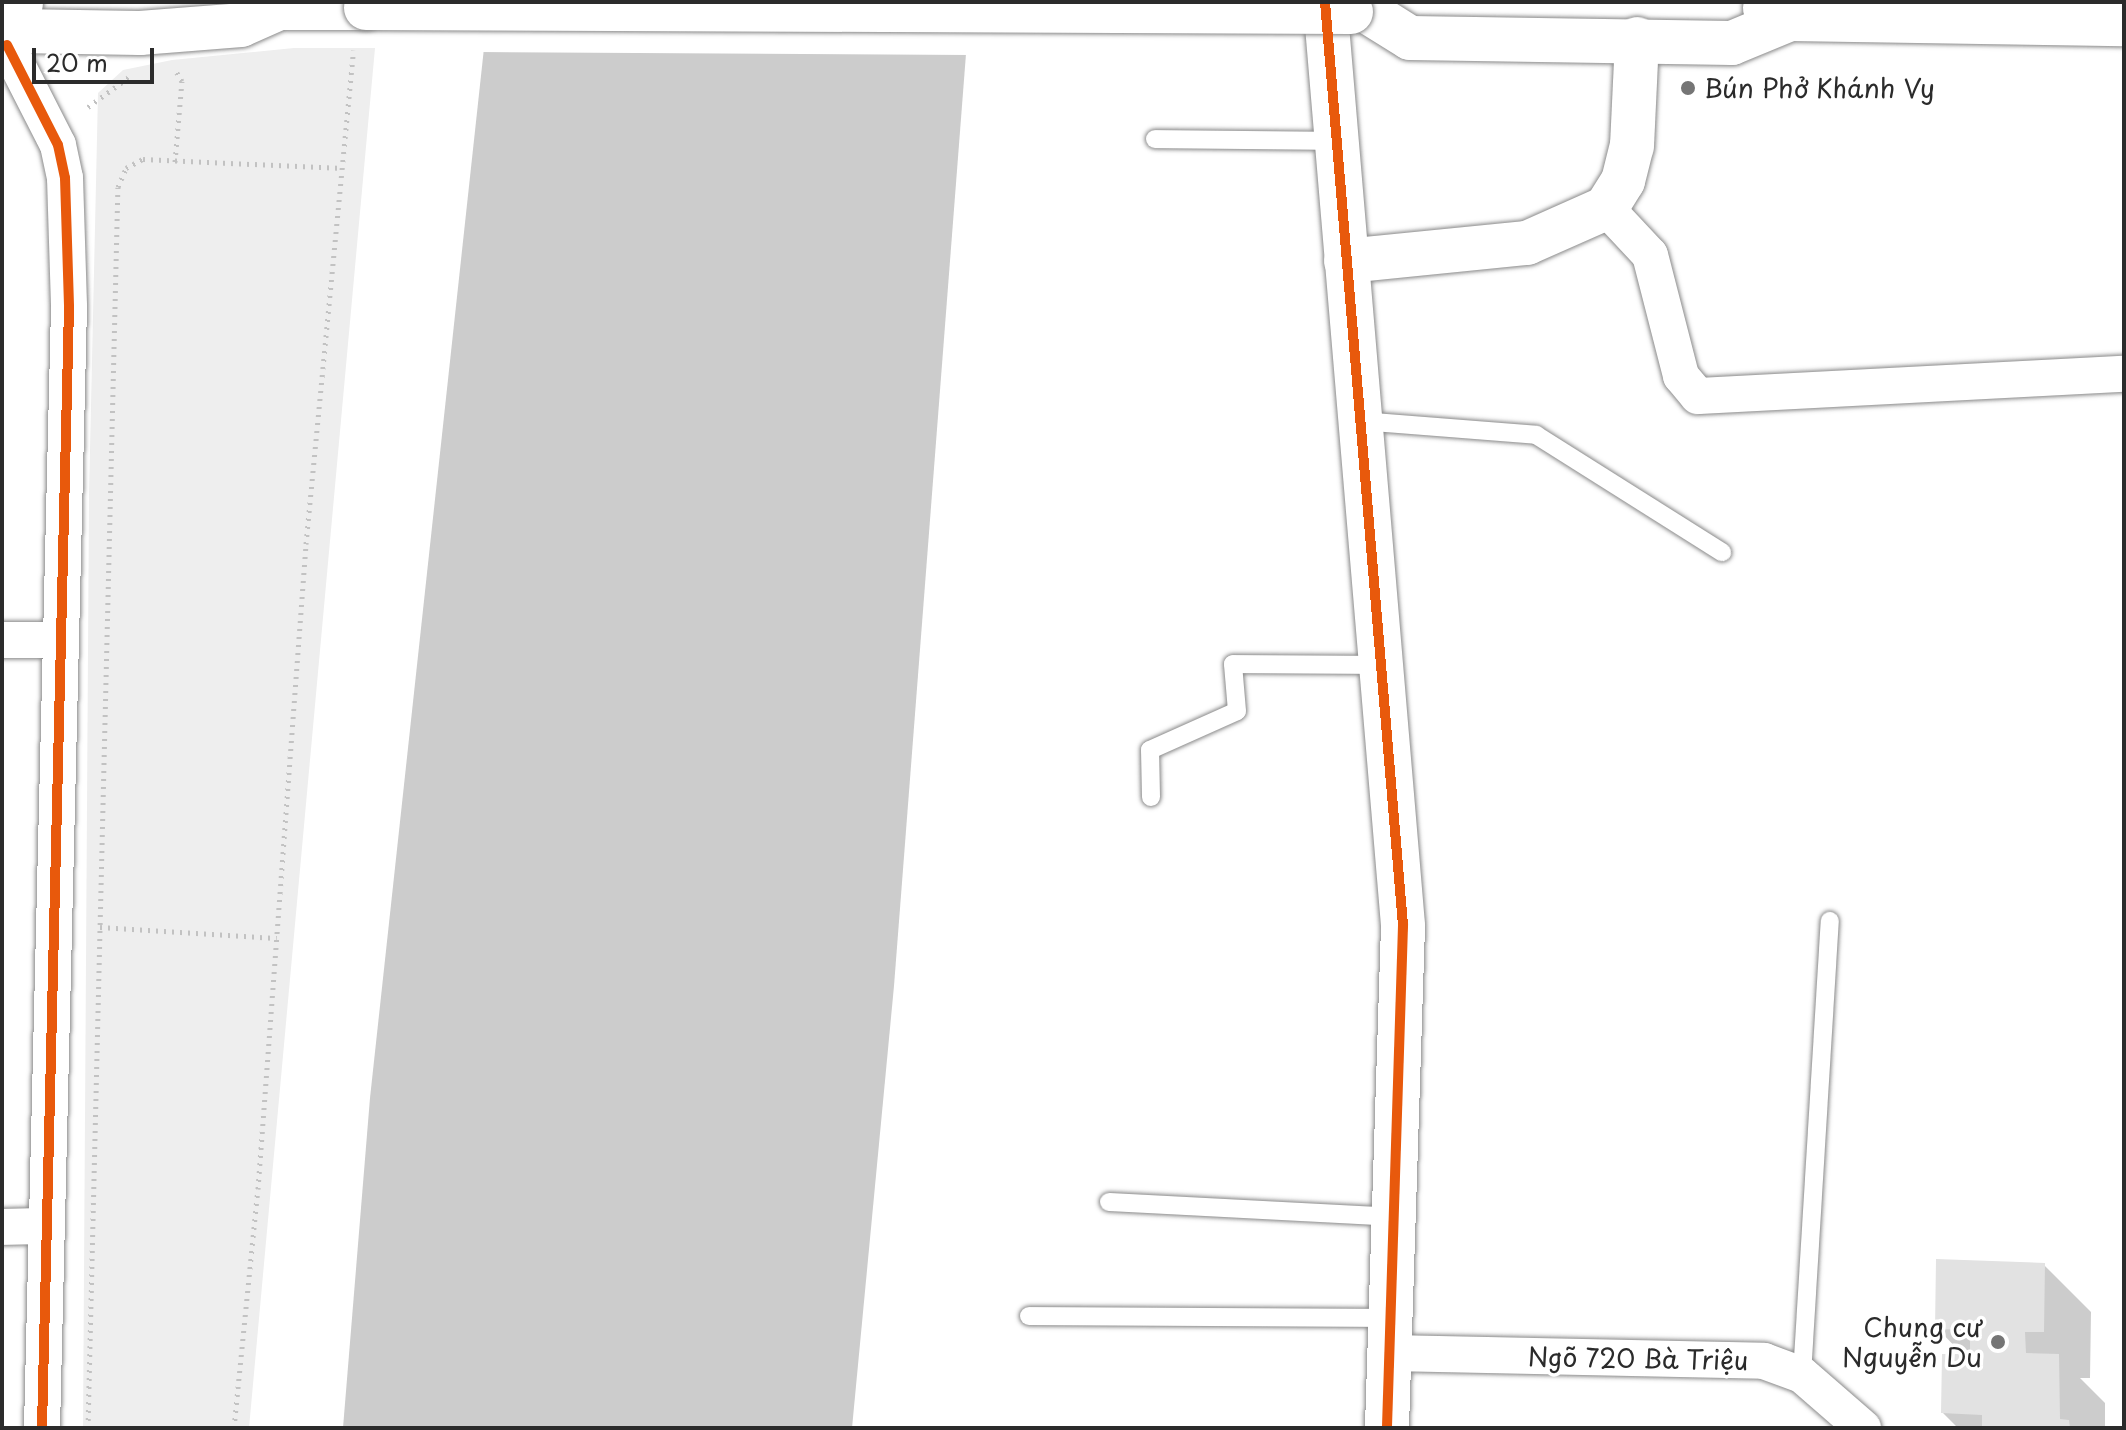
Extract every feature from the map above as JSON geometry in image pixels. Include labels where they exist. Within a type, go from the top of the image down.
[{"type":"main road","points":[[11,32],[140,33],[241,25],[275,5],[360,29],[1359,7],[1410,38],[1637,39],[1732,43],[1771,10],[1881,11],[2124,24]]},
{"type":"main road","points":[[1359,7],[1340,141],[1346,261],[1403,926],[1387,1428]]},
{"type":"main road","points":[[1346,261],[1527,243],[1606,208],[1623,181],[1632,146],[1637,39]]},
{"type":"street","points":[[11,32],[58,145],[65,178],[69,307],[57,640],[42,1428]]},
{"type":"street","points":[[1606,208],[1650,255],[1681,376],[1698,396],[2124,374]]},
{"type":"street","points":[[2,640],[57,640]]},
{"type":"street","points":[[2,1227],[46,1226]]},
{"type":"street","name":"Ngõ 720 Bà Triệu","points":[[1390,1336],[1764,1361],[1802,1375],[1863,1428]]},
{"type":"lane","points":[[1155,139],[1340,141]]},
{"type":"lane","points":[[1360,421],[1536,435],[1722,552]]},
{"type":"lane","points":[[1151,797],[1150,750],[1237,711],[1233,664],[1381,665]]},
{"type":"lane","points":[[1802,1375],[1830,921]]},
{"type":"lane","points":[[1109,1202],[1396,1217]]},
{"type":"lane","points":[[1029,1316],[1390,1336]]},
{"type":"path","points":[[234,1428],[277,938],[306,544],[343,168],[360,29]]},
{"type":"path","points":[[165,67],[179,73],[182,81],[175,162]]},
{"type":"path","points":[[88,107],[119,81],[140,72]]},
{"type":"path","points":[[88,1428],[118,187],[134,162],[343,168]]},
{"type":"path","points":[[100,927],[277,938]]},
{"type":"shaded area","points":[[489,2],[970,2],[894,986],[852,1428],[343,1428],[370,1098]]},
{"type":"shaded area","points":[[294,48],[375,48],[249,1428],[83,1428],[89,496],[98,93],[123,70],[172,60]]},
{"type":"pier","points":[[485,2],[974,2],[970,55],[480,52]]},
{"type":"building","name":"Chung cư Nguyễn Du","points":[[1936,1259],[2045,1263],[2044,1332],[2025,1332],[2026,1353],[2059,1354],[2060,1419],[2069,1420],[2070,1428],[1982,1428],[1982,1415],[1941,1413],[1942,1354],[1970,1354],[1970,1330],[1935,1329]]},
{"type":"cycle path","points":[[1325,2],[1403,926],[1387,1428]]},
{"type":"cycle path","points":[[7,45],[58,145],[65,178],[69,307],[42,1428]]},
{"type":"place","name":"Bún Phở Khánh Vy","points":[[1688,88]]},
{"type":"place","name":"Chung cư Nguyễn Du","points":[[1998,1342]]}]
